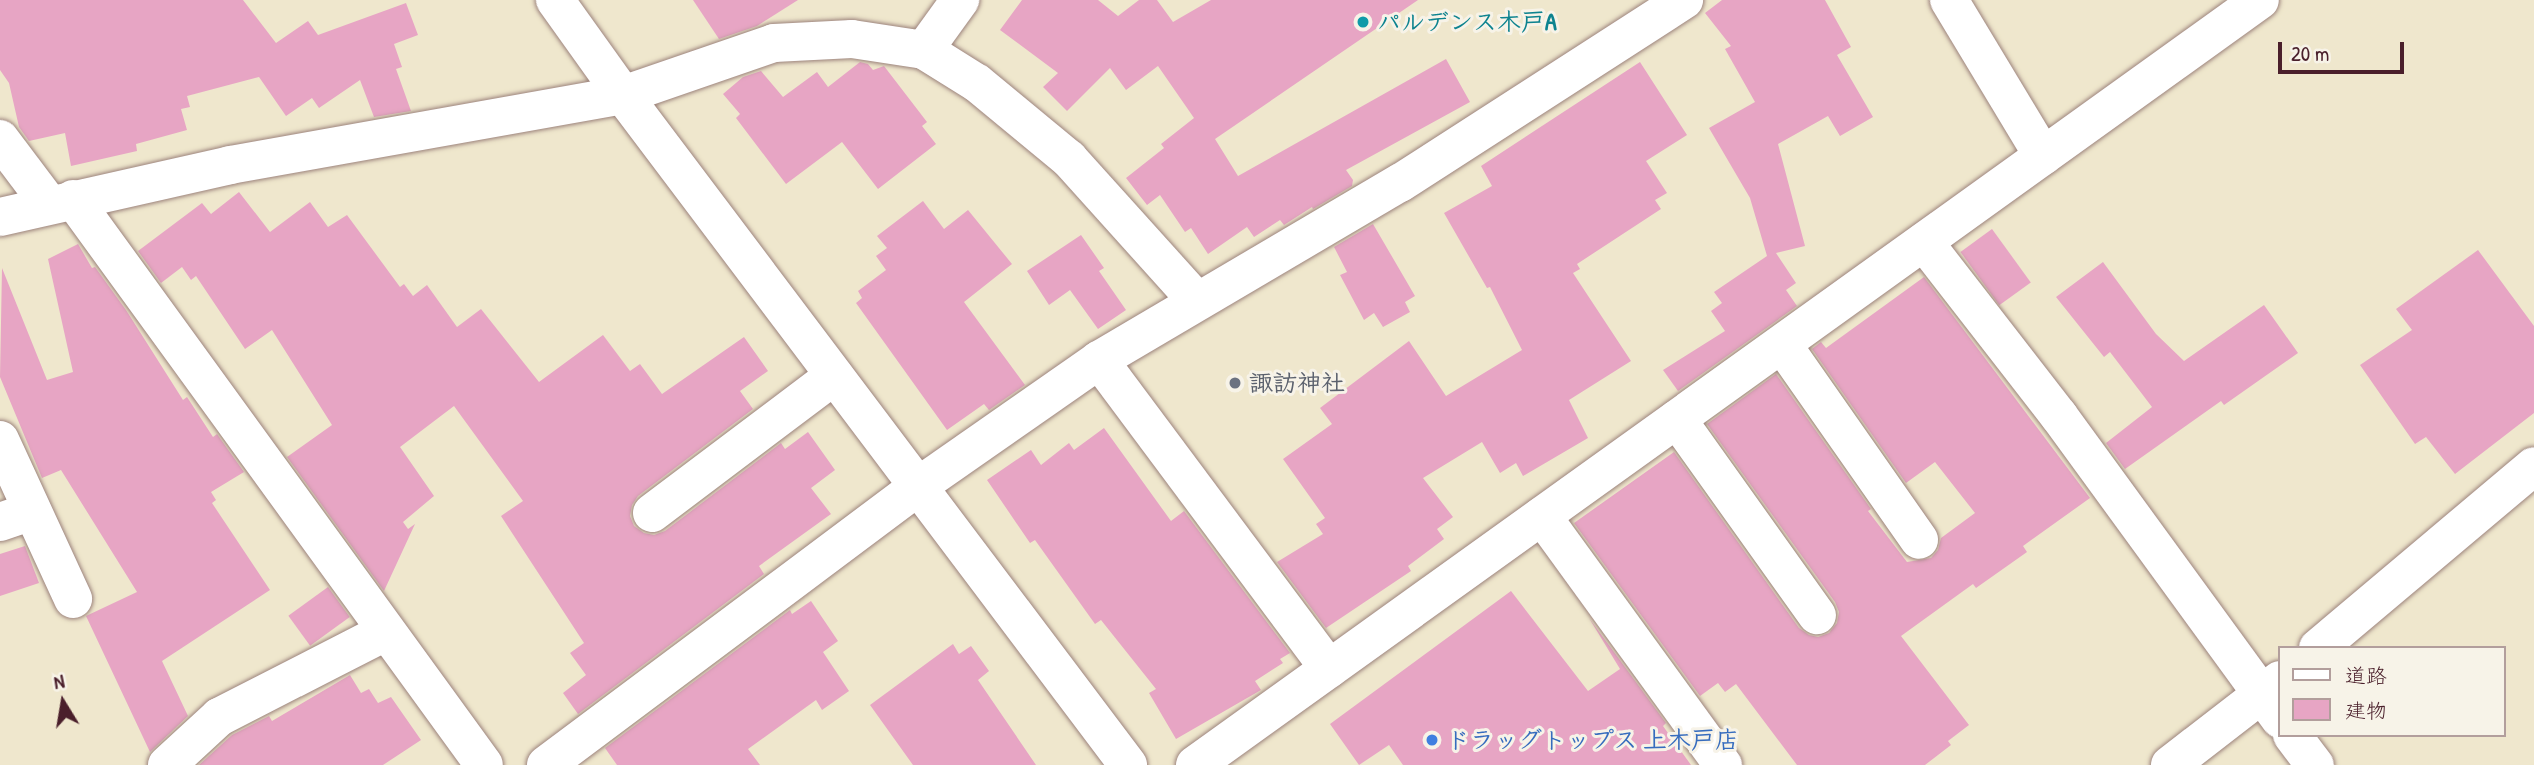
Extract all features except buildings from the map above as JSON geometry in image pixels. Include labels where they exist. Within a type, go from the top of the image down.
[{"type":"street","points":[[555,0],[623,95],[1128,765]]},
{"type":"street","points":[[924,50],[961,0]]},
{"type":"street","points":[[546,765],[917,487],[1099,360],[1400,183],[1684,0]]},
{"type":"street","points":[[1949,0],[2043,156]]},
{"type":"street","points":[[1195,765],[2260,0]]},
{"type":"street","points":[[0,216],[230,165],[623,95],[774,43],[852,38],[924,50],[977,83],[1069,159],[1198,301]]},
{"type":"street","points":[[0,139],[61,202],[484,765]]},
{"type":"street","points":[[1924,242],[2274,698],[2170,765]]},
{"type":"street","points":[[1782,344],[1919,540]]},
{"type":"street","points":[[1099,360],[1329,669]]},
{"type":"street","points":[[652,513],[834,376]]},
{"type":"street","points":[[1677,419],[1817,615]]},
{"type":"street","points":[[0,440],[16,517],[73,599]]},
{"type":"street","points":[[2320,646],[2534,467]]},
{"type":"street","points":[[1542,516],[1723,765]]},
{"type":"street","points":[[167,765],[219,718],[385,632]]},
{"type":"street","points":[[2294,737],[2315,765]]},
{"type":"place","name":"パルデンス木戸A","points":[[1363,22]]},
{"type":"place","name":"諏訪神社","points":[[1235,383]]},
{"type":"place","name":"ドラッグトップス 上木戸店","points":[[1432,740]]}]
